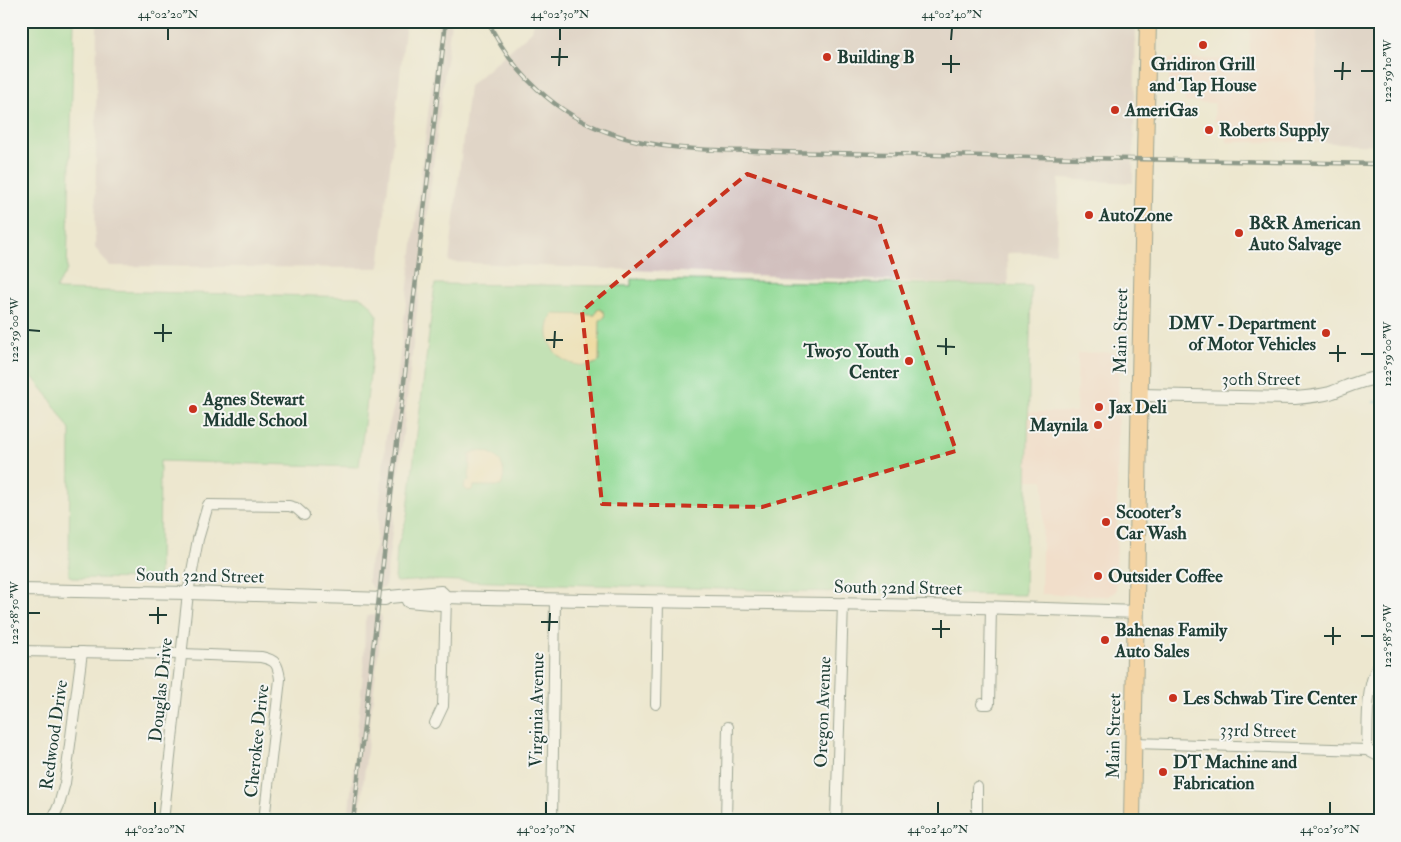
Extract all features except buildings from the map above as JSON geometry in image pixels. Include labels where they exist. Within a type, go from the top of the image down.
[{"type":"main road","name":"Main Street","points":[[1132,821],[1148,21]]},
{"type":"street","name":"30th Street","points":[[1140,395],[1295,398],[1330,393],[1358,382],[1380,378]]},
{"type":"street","name":"Douglas Drive","points":[[163,821],[188,593],[198,538],[208,505],[289,506],[296,508],[304,515]]},
{"type":"street","name":"South 32nd Street","points":[[21,590],[379,598],[441,592],[446,597],[843,604],[1136,612]]},
{"type":"street","points":[[435,723],[443,706],[446,597]]},
{"type":"street","name":"Virginia Avenue","points":[[552,821],[555,600]]},
{"type":"street","points":[[656,704],[658,602]]},
{"type":"street","name":"Oregon Avenue","points":[[836,821],[843,604]]},
{"type":"street","points":[[982,704],[989,704],[991,608]]},
{"type":"street","points":[[21,651],[182,654]]},
{"type":"street","name":"Redwood Drive","points":[[52,821],[65,783],[82,652]]},
{"type":"street","name":"Cherokee Drive","points":[[182,654],[261,657],[270,659],[278,666],[280,679],[264,821]]},
{"type":"street","points":[[1367,750],[1370,692],[1373,674],[1380,664]]},
{"type":"street","points":[[726,821],[728,727]]},
{"type":"street","name":"33rd Street","points":[[1134,743],[1367,750],[1380,758]]},
{"type":"street","points":[[977,787],[977,821]]},
{"type":"highlighted area","points":[[747,174],[878,219],[956,451],[762,507],[602,504],[582,311]]},
{"type":"shaded area","points":[[97,21],[406,21],[379,268],[110,266],[95,248]]},
{"type":"shaded area","points":[[439,21],[451,21],[392,533],[385,588],[372,588],[368,582],[368,575],[376,545],[386,436],[394,406]]},
{"type":"shaded area","points":[[534,21],[1136,21],[1133,183],[1059,179],[1056,253],[1007,253],[1008,286],[449,262],[469,86],[532,31]]},
{"type":"shaded area","name":"Roberts Supply","points":[[1251,21],[1317,21],[1315,142],[1227,142],[1227,122],[1214,122],[1215,103],[1185,102],[1185,84],[1169,83],[1169,60],[1173,58],[1249,60]]},
{"type":"shaded area","points":[[1317,21],[1380,21],[1380,145],[1315,142]]},
{"type":"shaded area","points":[[1119,352],[1116,591],[1109,596],[1041,594],[1044,480],[1027,480],[1029,412],[1076,412],[1078,353]]},
{"type":"shaded area","points":[[371,614],[381,615],[382,618],[359,821],[348,821],[364,663],[365,621],[367,616]]},
{"type":"green space","name":"Agnes Stewart Middle School","points":[[21,21],[74,21],[67,270],[56,288],[59,290],[360,297],[370,305],[377,316],[359,467],[160,461],[159,579],[72,578],[72,576],[69,576],[70,430],[48,396],[21,363]]},
{"type":"green space","points":[[631,279],[1031,286],[1025,595],[790,591],[428,580],[395,581],[397,548],[407,517],[435,284],[631,286]]},
{"type":"sand","points":[[600,309],[605,315],[600,320],[599,362],[576,365],[558,355],[551,347],[548,337],[553,314],[595,315],[597,310]]},
{"type":"sand","points":[[476,451],[490,453],[500,461],[504,472],[501,486],[474,486],[472,490],[468,491],[464,488],[465,483],[469,480],[470,454]]},
{"type":"waterway","points":[[1374,402],[1380,402]]},
{"type":"railway","points":[[353,821],[446,21]]},
{"type":"railway","points":[[488,21],[509,57],[523,74],[554,103],[590,125],[610,133],[628,139],[664,146],[788,152],[1380,164]]},
{"type":"place","name":"Gridiron Grill and Tap House","points":[[1203,45]]},
{"type":"place","name":"Building B","points":[[827,57]]},
{"type":"place","name":"AmeriGas","points":[[1115,110]]},
{"type":"place","name":"Roberts Supply","points":[[1209,130]]},
{"type":"place","name":"AutoZone","points":[[1089,215]]},
{"type":"place","name":"B&R American Auto Salvage","points":[[1239,233]]},
{"type":"place","name":"DMV - Department of Motor Vehicles","points":[[1326,333]]},
{"type":"place","name":"Two50 Youth Center","points":[[909,361]]},
{"type":"place","name":"Jax Deli","points":[[1099,407]]},
{"type":"place","name":"Agnes Stewart Middle School","points":[[193,409]]},
{"type":"place","name":"Maynila","points":[[1098,425]]},
{"type":"place","name":"Scooter’s Car Wash","points":[[1106,522]]},
{"type":"place","name":"Outsider Coffee","points":[[1098,576]]},
{"type":"place","name":"Bahenas Family Auto Sales","points":[[1105,640]]},
{"type":"place","name":"Les Schwab Tire Center","points":[[1173,698]]},
{"type":"place","name":"DT Machine and Fabrication","points":[[1163,772]]}]
